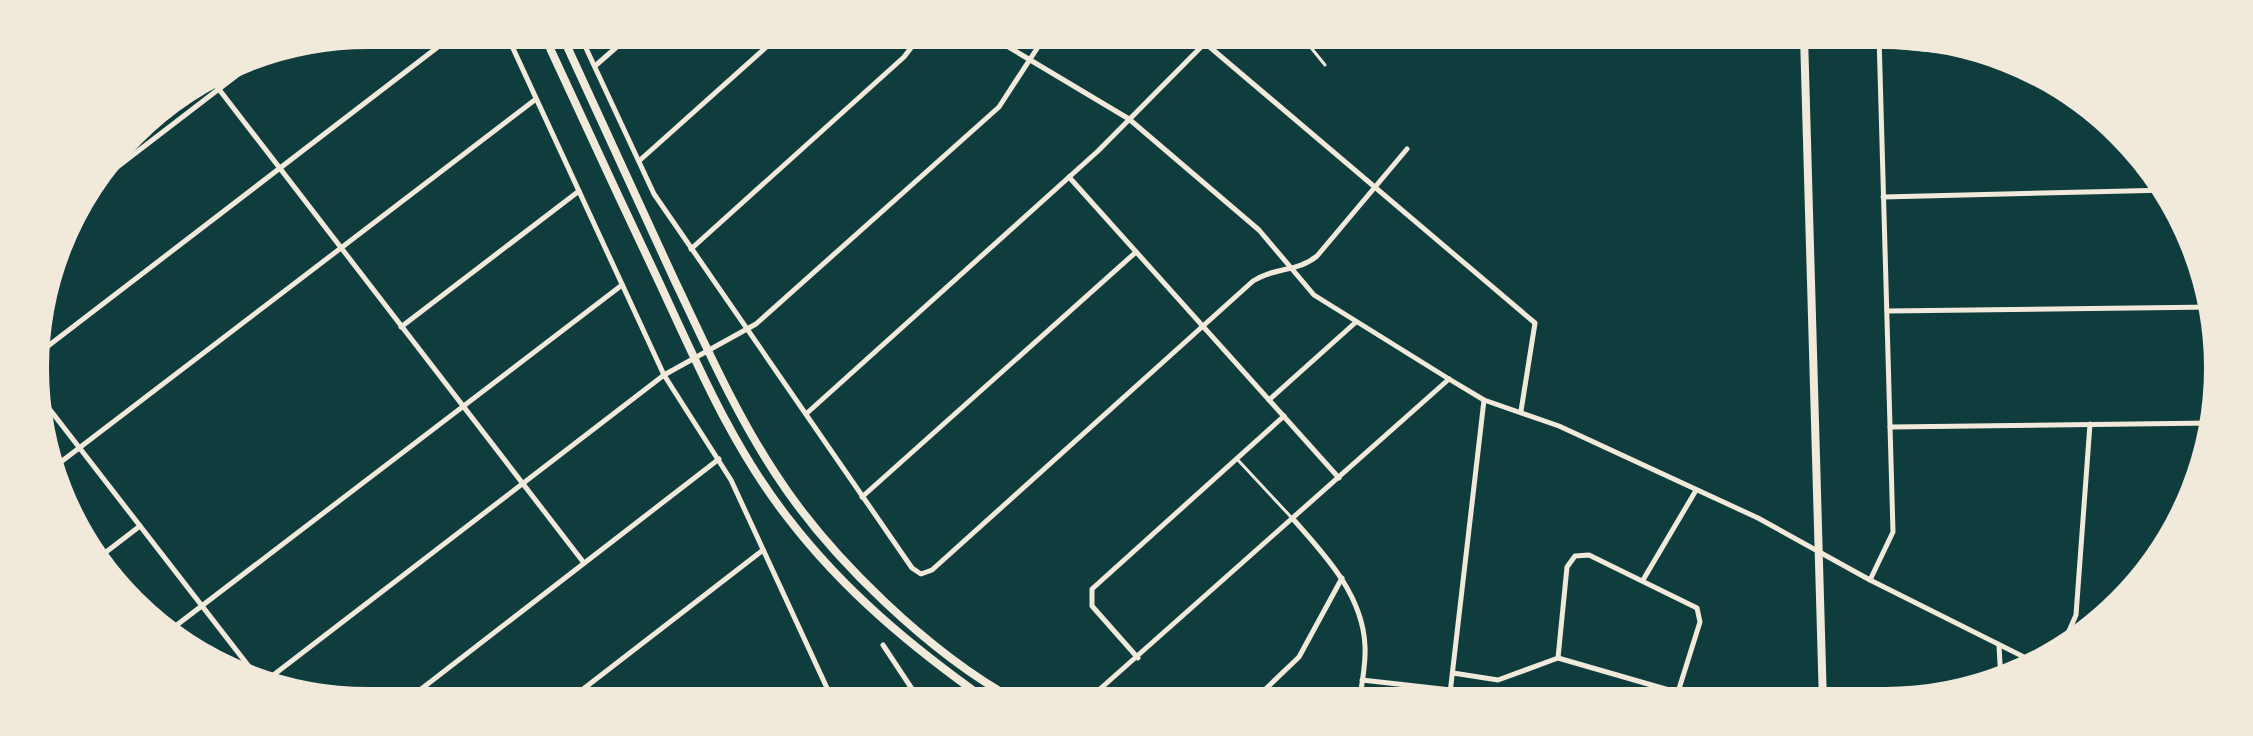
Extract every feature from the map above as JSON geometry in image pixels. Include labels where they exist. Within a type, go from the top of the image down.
[{"type":"main road","points":[[548,44],[694,358],[748,458],[787,517],[843,582],[886,623],[976,692]]},
{"type":"main road","points":[[566,44],[707,351],[737,411],[777,476],[855,571],[950,657],[1003,692]]},
{"type":"main road","points":[[1804,44],[1823,692]]},
{"type":"street","points":[[45,348],[442,44]]},
{"type":"street","points":[[511,44],[664,375],[719,459],[829,692]]},
{"type":"street","points":[[584,44],[654,194],[862,497],[912,568],[921,574],[943,560],[1253,281],[1268,272],[1301,267],[1317,256],[1407,149]]},
{"type":"street","points":[[595,66],[620,44]]},
{"type":"street","points":[[639,161],[770,44]]},
{"type":"street","points":[[691,249],[904,57],[914,44]]},
{"type":"street","points":[[1003,44],[1129,119],[1259,230],[1314,295],[1449,379],[1484,400],[1559,426],[1695,492],[1766,522],[1870,580],[2028,659]]},
{"type":"street","points":[[270,677],[664,375],[748,330],[999,107],[1039,44]]},
{"type":"street","points":[[806,414],[1069,177],[1204,44]]},
{"type":"street","points":[[1206,44],[1535,323],[1521,412]]},
{"type":"street","points":[[1870,580],[1893,535],[1879,45],[1957,52]]},
{"type":"street","points":[[110,172],[245,69]]},
{"type":"street","points":[[214,83],[584,563]]},
{"type":"street","points":[[59,464],[536,99]]},
{"type":"street","points":[[1069,177],[1339,478]]},
{"type":"street","points":[[1883,197],[2156,190]]},
{"type":"street","points":[[401,327],[579,191]]},
{"type":"street","points":[[862,497],[1136,252]]},
{"type":"street","points":[[174,627],[622,285]]},
{"type":"street","points":[[1887,311],[2203,307]]},
{"type":"street","points":[[1269,400],[1356,322]]},
{"type":"street","points":[[1098,692],[1449,379]]},
{"type":"street","points":[[1362,680],[1451,690],[1484,400]]},
{"type":"street","points":[[47,405],[252,670]]},
{"type":"street","points":[[1138,658],[1092,606],[1090,593],[1284,416]]},
{"type":"street","points":[[1890,427],[2204,423]]},
{"type":"street","points":[[2068,635],[2075,620],[2090,424]]},
{"type":"street","points":[[417,692],[719,459]]},
{"type":"street","points":[[1643,580],[1695,492]]},
{"type":"street","points":[[1293,519],[1342,577],[1364,637],[1360,692]]},
{"type":"street","points":[[103,554],[140,526]]},
{"type":"street","points":[[579,692],[763,550]]},
{"type":"street","points":[[1453,673],[1505,679],[1558,658],[1678,692],[1700,614],[1692,603],[1589,555],[1578,554],[1567,567],[1558,658]]},
{"type":"street","points":[[1262,692],[1299,657],[1342,577]]},
{"type":"street","points":[[883,645],[914,692]]},
{"type":"street","points":[[1999,645],[2000,670]]},
{"type":"lane","points":[[1308,44],[1325,65]]},
{"type":"lane","points":[[1237,459],[1293,519]]}]
